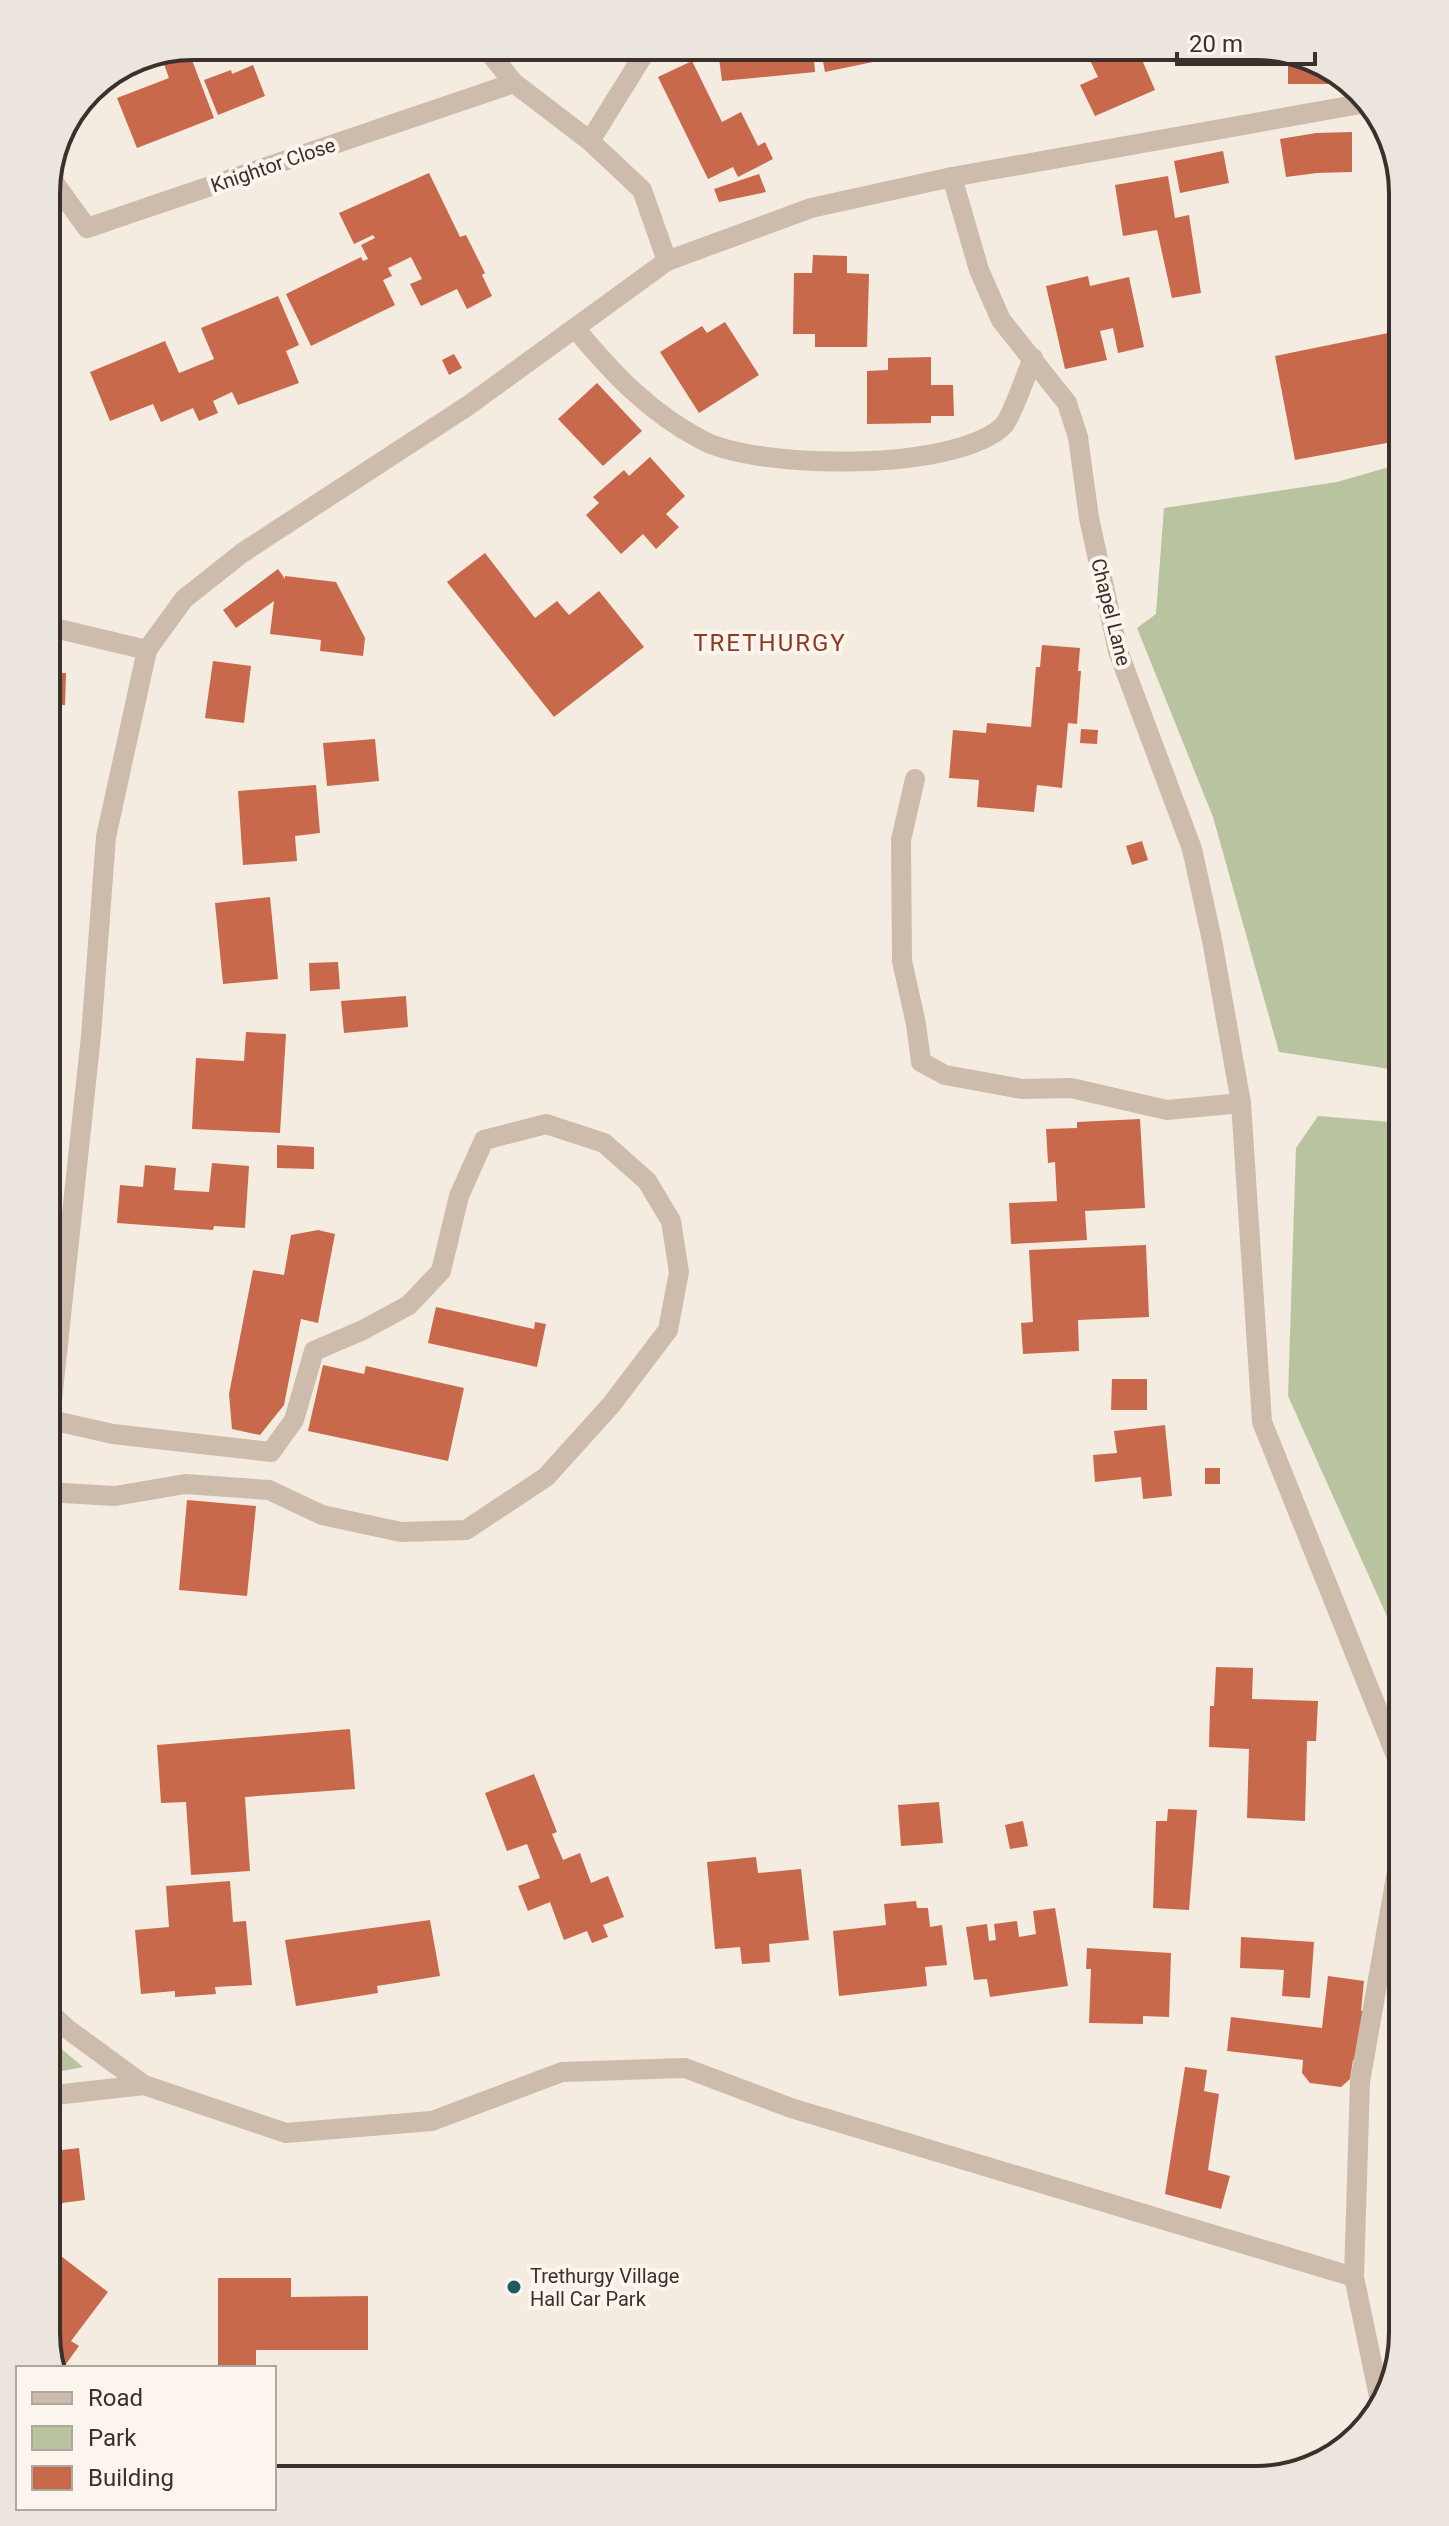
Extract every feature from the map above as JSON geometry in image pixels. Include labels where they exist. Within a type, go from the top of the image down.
[{"type":"street","points":[[495,60],[514,83],[590,141],[642,190],[667,261]]},
{"type":"street","points":[[590,141],[640,60]]},
{"type":"street","name":"Knightor Close","points":[[60,191],[87,228],[514,83]]},
{"type":"street","points":[[60,1260],[91,1036],[106,837],[147,650],[184,599],[242,553],[469,405],[667,261],[811,208],[952,177],[1356,105]]},
{"type":"street","name":"Chapel Lane","points":[[952,177],[979,270],[1001,320],[1067,403],[1078,437],[1089,518],[1118,651],[1192,849],[1235,1066],[1241,1103],[1262,1422],[1389,1738]]},
{"type":"street","points":[[575,328],[616,377],[646,404],[705,442],[754,457],[816,462],[890,460],[965,447],[1004,425],[1033,358]]},
{"type":"street","points":[[60,629],[147,650]]},
{"type":"street","points":[[915,779],[901,840],[902,961],[921,1062],[945,1075],[1022,1089],[1071,1088],[1167,1110],[1241,1103]]},
{"type":"street","points":[[60,1422],[113,1434],[271,1452],[294,1420],[314,1351],[363,1330],[409,1305],[441,1271],[459,1196],[484,1140],[546,1124],[604,1143],[647,1181],[671,1221],[679,1272],[668,1330],[611,1405],[546,1477],[466,1530],[401,1532],[322,1515],[269,1490],[185,1484],[115,1496],[60,1493]]},
{"type":"street","points":[[1377,2387],[1354,2277],[1360,2082],[1389,1917]]},
{"type":"street","points":[[60,2022],[144,2085],[286,2133],[432,2121],[562,2072],[685,2068],[791,2108],[1354,2277]]},
{"type":"street","points":[[60,2094],[144,2085]]},
{"type":"green space","points":[[1389,467],[1389,1069],[1279,1052],[1213,817],[1137,628],[1156,614],[1164,508],[1337,482]]},
{"type":"green space","points":[[1318,1116],[1389,1122],[1389,1621],[1288,1396],[1296,1148]]},
{"type":"green space","points":[[60,2048],[83,2067],[60,2071]]},
{"type":"building","points":[[192,60],[214,118],[137,148],[117,98],[169,78],[164,64]]},
{"type":"building","points":[[719,60],[814,60],[815,72],[722,81]]},
{"type":"building","points":[[823,60],[882,60],[825,72]]},
{"type":"building","points":[[1090,60],[1142,60],[1155,90],[1095,116],[1080,85],[1098,77]]},
{"type":"building","points":[[692,61],[722,122],[741,112],[758,146],[765,142],[773,159],[738,177],[733,167],[708,179],[658,77]]},
{"type":"building","points":[[1288,64],[1333,84],[1288,84]]},
{"type":"building","points":[[253,65],[265,96],[218,115],[204,80],[231,70],[232,74]]},
{"type":"building","points":[[1352,132],[1352,172],[1286,177],[1280,139],[1316,133]]},
{"type":"building","points":[[1223,151],[1229,183],[1180,193],[1174,161]]},
{"type":"building","points":[[429,173],[460,237],[466,235],[485,273],[482,275],[492,296],[467,309],[457,289],[421,306],[410,284],[422,279],[411,257],[388,268],[392,276],[383,280],[395,305],[311,346],[286,294],[361,257],[363,261],[368,259],[361,245],[375,238],[373,235],[354,244],[339,213]]},
{"type":"building","points":[[759,174],[766,192],[719,202],[714,189]]},
{"type":"building","points":[[1168,176],[1175,218],[1189,215],[1201,293],[1172,298],[1157,230],[1123,236],[1115,185]]},
{"type":"building","points":[[813,255],[847,256],[847,273],[869,274],[867,347],[815,347],[815,334],[793,334],[794,273],[812,273]]},
{"type":"building","points":[[1088,276],[1090,286],[1129,277],[1144,347],[1118,353],[1113,328],[1100,331],[1107,360],[1065,369],[1046,286]]},
{"type":"building","points":[[278,296],[299,345],[286,351],[299,383],[238,405],[232,392],[213,401],[218,413],[199,421],[193,408],[161,422],[153,404],[110,421],[90,372],[165,341],[179,373],[214,359],[201,328]]},
{"type":"building","points":[[725,322],[759,375],[699,413],[660,352],[702,326],[707,333]]},
{"type":"building","points":[[1389,333],[1389,443],[1295,460],[1275,356]]},
{"type":"building","points":[[454,354],[462,368],[449,375],[442,360]]},
{"type":"building","points":[[931,357],[931,385],[953,385],[954,416],[931,416],[931,423],[867,424],[867,371],[888,370],[888,358]]},
{"type":"building","points":[[597,383],[642,431],[603,466],[558,419]]},
{"type":"building","points":[[650,457],[685,496],[666,514],[679,527],[656,549],[643,534],[621,554],[586,515],[599,503],[593,497],[624,470],[629,476]]},
{"type":"building","points":[[485,553],[535,618],[557,601],[569,615],[599,591],[644,647],[554,717],[447,582]]},
{"type":"building","points":[[278,569],[285,579],[285,576],[336,582],[365,638],[363,656],[320,651],[321,640],[270,634],[274,601],[236,628],[223,610]]},
{"type":"building","points":[[1042,645],[1080,648],[1077,724],[1068,723],[1062,788],[1037,785],[1034,812],[977,807],[979,780],[949,778],[953,730],[986,733],[987,723],[1031,727],[1036,667],[1040,667]]},
{"type":"building","points":[[213,661],[251,666],[244,723],[205,718]]},
{"type":"building","points":[[60,673],[66,673],[65,705],[60,705]]},
{"type":"building","points":[[1081,729],[1098,730],[1097,744],[1080,743]]},
{"type":"building","points":[[375,739],[379,781],[327,786],[323,743]]},
{"type":"building","points":[[316,785],[320,833],[295,836],[297,861],[243,865],[238,791]]},
{"type":"building","points":[[1142,841],[1148,860],[1132,865],[1126,846]]},
{"type":"building","points":[[270,897],[278,979],[223,984],[215,903]]},
{"type":"building","points":[[338,962],[340,989],[310,991],[309,963]]},
{"type":"building","points":[[406,996],[408,1027],[344,1033],[341,1001]]},
{"type":"building","points":[[246,1032],[286,1034],[280,1133],[192,1129],[196,1058],[244,1061]]},
{"type":"building","points":[[1140,1119],[1145,1208],[1085,1211],[1087,1240],[1011,1244],[1009,1203],[1057,1201],[1055,1162],[1048,1163],[1046,1129],[1077,1128],[1077,1122]]},
{"type":"building","points":[[277,1145],[314,1147],[314,1169],[277,1168]]},
{"type":"building","points":[[212,1163],[249,1166],[245,1228],[214,1226],[213,1230],[117,1223],[120,1185],[143,1187],[145,1165],[176,1168],[174,1190],[209,1192]]},
{"type":"building","points":[[318,1230],[335,1234],[318,1323],[301,1319],[284,1405],[260,1435],[232,1429],[229,1394],[253,1270],[284,1275],[291,1235]]},
{"type":"building","points":[[1146,1245],[1149,1317],[1078,1320],[1079,1351],[1023,1354],[1021,1323],[1033,1322],[1029,1250]]},
{"type":"building","points":[[436,1307],[534,1329],[535,1322],[546,1324],[537,1367],[428,1343]]},
{"type":"building","points":[[323,1365],[364,1374],[366,1366],[464,1388],[448,1461],[308,1431]]},
{"type":"building","points":[[1112,1379],[1147,1379],[1147,1410],[1111,1410]]},
{"type":"building","points":[[1165,1425],[1172,1496],[1143,1499],[1141,1477],[1095,1482],[1093,1455],[1117,1453],[1114,1431]]},
{"type":"building","points":[[1205,1468],[1220,1468],[1220,1484],[1205,1484]]},
{"type":"building","points":[[187,1500],[256,1506],[247,1596],[179,1590]]},
{"type":"building","points":[[1216,1667],[1253,1668],[1252,1699],[1318,1701],[1316,1741],[1307,1741],[1305,1821],[1247,1818],[1249,1749],[1209,1747],[1210,1706],[1214,1706]]},
{"type":"building","points":[[350,1729],[355,1789],[245,1797],[250,1871],[191,1875],[186,1802],[161,1803],[157,1745]]},
{"type":"building","points":[[534,1774],[557,1832],[552,1834],[563,1860],[580,1853],[591,1883],[608,1876],[624,1917],[603,1925],[608,1937],[592,1943],[587,1931],[564,1940],[550,1902],[528,1911],[518,1886],[540,1878],[527,1844],[507,1851],[485,1793]]},
{"type":"building","points":[[939,1802],[943,1843],[901,1846],[898,1805]]},
{"type":"building","points":[[1168,1809],[1197,1810],[1189,1910],[1153,1908],[1156,1821],[1167,1821]]},
{"type":"building","points":[[1023,1821],[1028,1846],[1010,1849],[1005,1825]]},
{"type":"building","points":[[756,1857],[758,1873],[801,1869],[809,1940],[769,1944],[770,1962],[742,1964],[740,1947],[715,1949],[707,1862]]},
{"type":"building","points":[[230,1881],[233,1922],[246,1921],[252,1985],[215,1987],[216,1994],[175,1997],[175,1991],[141,1994],[135,1930],[169,1927],[166,1886]]},
{"type":"building","points":[[916,1901],[917,1908],[928,1908],[930,1927],[942,1925],[947,1965],[925,1967],[927,1986],[839,1996],[833,1931],[886,1925],[884,1904]]},
{"type":"building","points":[[1055,1908],[1068,1986],[990,1997],[987,1979],[974,1980],[966,1927],[987,1924],[989,1941],[996,1940],[994,1924],[1017,1921],[1019,1937],[1036,1934],[1033,1911]]},
{"type":"building","points":[[430,1920],[440,1976],[377,1986],[378,1993],[296,2006],[285,1940]]},
{"type":"building","points":[[1241,1937],[1314,1942],[1310,1998],[1282,1996],[1284,1970],[1240,1968]]},
{"type":"building","points":[[1087,1948],[1171,1953],[1169,2017],[1143,2016],[1143,2024],[1089,2023],[1091,1969],[1086,1969]]},
{"type":"building","points":[[1328,1976],[1364,1981],[1361,2011],[1366,2011],[1360,2061],[1353,2060],[1350,2079],[1341,2087],[1310,2083],[1302,2073],[1303,2060],[1227,2051],[1231,2017],[1322,2028]]},
{"type":"building","points":[[1185,2067],[1207,2070],[1204,2091],[1219,2094],[1208,2170],[1230,2176],[1221,2209],[1165,2194]]},
{"type":"building","points":[[79,2148],[85,2200],[60,2203],[60,2150]]},
{"type":"building","points":[[60,2255],[108,2292],[71,2341],[79,2346],[65,2366],[60,2333]]},
{"type":"building","points":[[218,2278],[291,2278],[291,2297],[368,2296],[368,2350],[256,2350],[256,2366],[218,2366]]},
{"type":"place","name":"Trethurgy Village Hall Car Park","points":[[514,2287]]},
{"type":"district","name":"TRETHURGY","points":[[770,643]]}]
